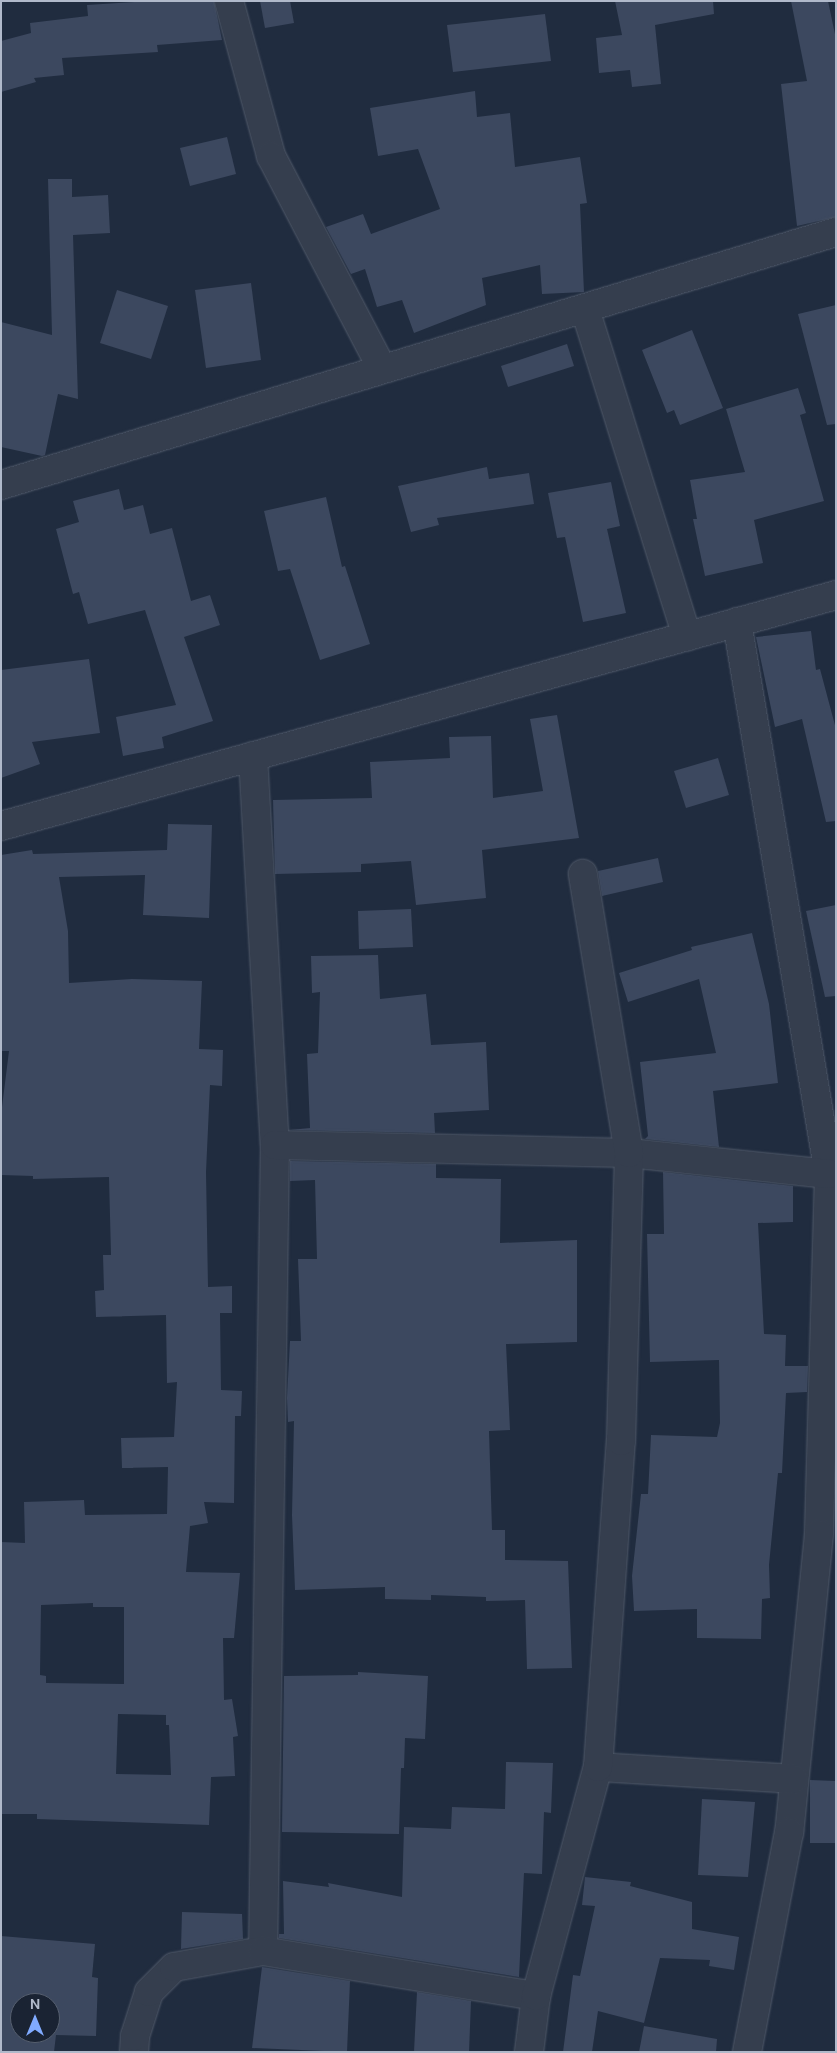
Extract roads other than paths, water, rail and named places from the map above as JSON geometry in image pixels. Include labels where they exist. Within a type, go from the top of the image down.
[{"type":"street","points":[[229,1],[271,156],[382,368]]},
{"type":"street","points":[[1,485],[836,232]]},
{"type":"street","points":[[585,309],[687,636]]},
{"type":"street","points":[[1,826],[836,595]]},
{"type":"street","points":[[737,622],[828,1174],[820,1534],[789,1832],[747,2052]]},
{"type":"street","points":[[253,756],[275,1145],[263,1951]]},
{"type":"street","points":[[528,2052],[536,1996],[598,1767],[620,1442],[629,1153],[583,874]]},
{"type":"street","points":[[275,1145],[629,1153],[828,1174]]},
{"type":"street","points":[[598,1767],[794,1779]]},
{"type":"street","points":[[134,2052],[135,2036],[149,1992],[174,1968],[263,1951],[536,1996]]}]
